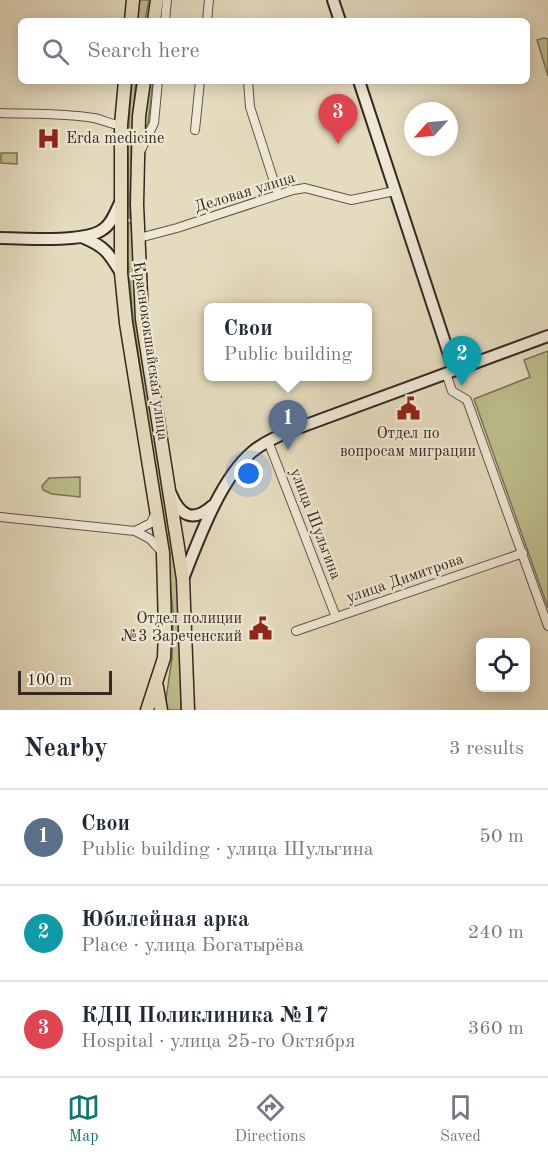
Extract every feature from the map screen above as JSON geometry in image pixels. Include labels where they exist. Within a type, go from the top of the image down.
[{"type":"main road","points":[[131,18],[133,0]]},
{"type":"main road","points":[[154,18],[157,0]]},
{"type":"main road","name":"Краснококшайская улица","points":[[125,84],[121,125],[121,273],[126,323],[163,553],[164,658],[147,710]]},
{"type":"main road","name":"Краснококшайская улица","points":[[144,84],[139,116],[138,156],[142,319],[183,579],[187,709]]},
{"type":"main road","points":[[157,682],[161,710]]},
{"type":"street","points":[[165,18],[167,0]]},
{"type":"street","points":[[207,18],[209,0]]},
{"type":"street","points":[[333,0],[339,18]]},
{"type":"street","name":"Краснококшайская улица","points":[[138,156],[154,123],[158,84]]},
{"type":"street","points":[[195,129],[200,84]]},
{"type":"street","points":[[248,84],[250,107],[278,194]]},
{"type":"street","points":[[360,84],[450,372],[452,391],[467,400],[548,626]]},
{"type":"street","points":[[0,113],[54,114],[96,118],[112,125],[121,125]]},
{"type":"street","name":"Деловая улица","points":[[139,238],[177,228],[278,194],[305,188],[351,200],[395,191]]},
{"type":"street","points":[[0,238],[84,238],[103,230],[112,220],[120,202]]},
{"type":"street","points":[[84,238],[107,250],[121,273]]},
{"type":"street","points":[[183,579],[217,502],[242,462],[254,450],[298,428],[548,336]]},
{"type":"street","name":"улица Шульгина","points":[[268,441],[336,617]]},
{"type":"street","points":[[169,490],[182,512],[188,516],[205,513],[217,502]]},
{"type":"street","points":[[135,531],[151,523],[156,511]]},
{"type":"street","points":[[0,517],[135,531],[150,539],[163,553]]},
{"type":"street","name":"улица Димитрова","points":[[296,631],[522,553]]},
{"type":"green space","points":[[137,0],[149,0],[146,18],[136,18]]},
{"type":"green space","points":[[548,39],[548,76],[537,40]]},
{"type":"green space","points":[[132,84],[136,84],[131,137],[132,218],[129,218],[128,137]]},
{"type":"green space","points":[[151,84],[153,84],[148,125],[144,127]]},
{"type":"green space","points":[[1,153],[17,153],[17,164],[1,163]]},
{"type":"green space","points":[[128,223],[131,223],[137,318],[181,608],[181,710],[167,710],[165,706],[172,658],[173,611],[164,526],[133,319],[128,260]]},
{"type":"green space","points":[[548,351],[548,608],[474,399],[530,377],[524,360]]},
{"type":"green space","points":[[80,477],[80,497],[52,494],[43,490],[42,486],[49,478]]},
{"type":"place","name":"Erda medicine","points":[[48,139]]},
{"type":"place","name":"КДЦ Поликлиника №17","points":[[338,144]]},
{"type":"place","name":"Юбилейная арка","points":[[462,386]]},
{"type":"place","name":"Отдел по вопросам миграции","points":[[408,409]]},
{"type":"place","name":"Свои","points":[[288,450]]},
{"type":"place","name":"Отдел полиции №3 Зареченский","points":[[260,628]]}]
